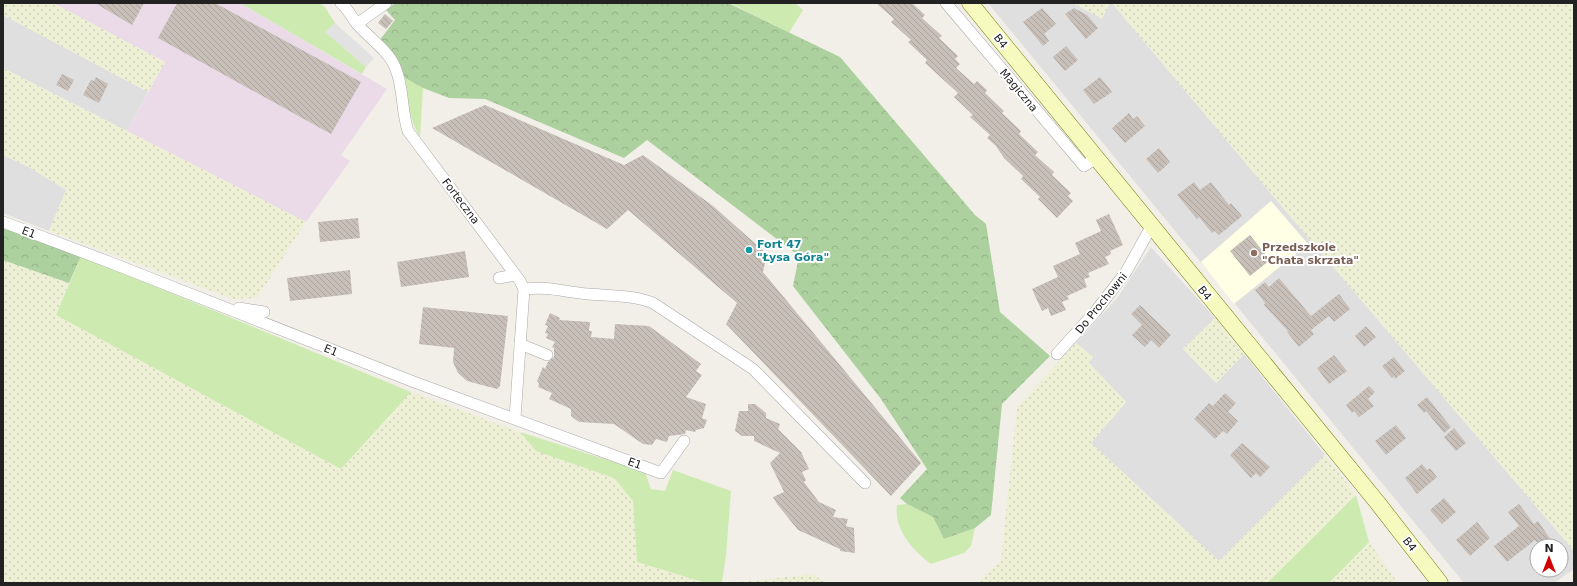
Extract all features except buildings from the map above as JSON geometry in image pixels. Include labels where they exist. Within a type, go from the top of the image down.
[{"type":"street","name":"Forteczna","points":[[341,3],[357,24],[382,48],[395,66],[400,84],[404,117],[408,131],[524,289]]},
{"type":"street","points":[[357,24],[386,3]]},
{"type":"street","name":"Magiczna","points":[[946,3],[1084,166],[1096,158]]},
{"type":"street","name":"B4","points":[[970,3],[1377,502],[1440,583]]},
{"type":"street","name":"E1","points":[[3,222],[414,382],[661,473],[684,441]]},
{"type":"street","name":"Do Prochowni","points":[[1057,354],[1095,312],[1126,272],[1151,226]]},
{"type":"street","points":[[499,278],[515,275]]},
{"type":"street","points":[[515,418],[524,289],[550,288],[586,294],[642,298],[753,369],[864,483]]},
{"type":"street","points":[[218,305],[264,312]]},
{"type":"street","points":[[520,344],[547,355]]},
{"type":"shaded area","points":[[3,3],[53,3],[165,62],[148,92],[3,15]]},
{"type":"shaded area","points":[[53,3],[240,3],[387,89],[341,155],[350,161],[306,222],[127,131],[165,62]]},
{"type":"shaded area","points":[[988,3],[1073,3],[1102,18],[1110,3],[1112,3],[1273,196],[1563,538],[1529,538],[1529,578],[1561,578],[1554,583],[1464,583]]},
{"type":"shaded area","points":[[1073,3],[1110,3],[1102,19]]},
{"type":"shaded area","points":[[1112,3],[1574,3],[1574,551],[1569,545],[1569,538],[1563,538],[1273,196]]},
{"type":"shaded area","points":[[3,15],[148,92],[127,131],[3,68]]},
{"type":"shaded area","points":[[335,23],[374,58],[366,67],[325,32]]},
{"type":"shaded area","points":[[3,68],[306,222],[257,298],[233,299],[49,231],[66,190],[29,167],[3,155]]},
{"type":"shaded area","points":[[3,155],[29,167],[66,190],[49,231],[3,213]]},
{"type":"shaded area","name":"Przedszkole \"Chata skrzata\"","points":[[1271,201],[1308,244],[1234,304],[1201,262]]},
{"type":"shaded area","points":[[1151,247],[1215,318],[1183,349],[1216,383],[1244,354],[1325,455],[1219,561],[1091,443],[1126,402],[1089,363],[1093,357],[1076,343],[1118,297]]},
{"type":"shaded area","points":[[3,260],[69,283],[56,315],[341,469],[411,392],[520,432],[536,451],[614,478],[633,501],[637,562],[706,583],[3,583]]},
{"type":"shaded area","points":[[1215,318],[1244,354],[1216,383],[1183,349]]},
{"type":"shaded area","points":[[1076,343],[1093,357],[1089,363],[1126,402],[1091,443],[1219,561],[1325,455],[1356,495],[1267,583],[977,583],[1001,560],[1017,407]]},
{"type":"shaded area","points":[[1369,542],[1398,583],[1329,583]]},
{"type":"shaded area","points":[[1569,545],[1574,551],[1574,569],[1569,572]]},
{"type":"shaded area","points":[[812,574],[827,583],[706,583],[751,581]]},
{"type":"green space","points":[[240,3],[320,3],[325,7],[335,23],[326,32],[366,67],[362,74]]},
{"type":"green space","points":[[395,3],[728,3],[840,57],[975,215],[986,224],[1000,312],[1050,356],[1002,404],[991,515],[975,528],[944,539],[933,517],[907,504],[900,498],[927,469],[881,399],[793,286],[799,256],[647,140],[624,158],[485,99],[449,98],[423,88],[405,78],[396,57],[379,41],[395,20],[386,10]]},
{"type":"green space","points":[[730,3],[795,3],[803,10],[789,33]]},
{"type":"green space","points":[[405,78],[423,88],[420,137],[411,116]]},
{"type":"green space","points":[[3,227],[81,256],[69,283],[3,260]]},
{"type":"green space","points":[[81,256],[411,392],[341,469],[56,315]]},
{"type":"green space","points":[[520,432],[645,472],[651,489],[665,491],[673,470],[731,491],[726,556],[722,582],[706,583],[637,562],[633,501],[614,478],[536,451]]},
{"type":"green space","points":[[1356,495],[1369,542],[1329,583],[1267,583]]},
{"type":"green space","points":[[907,504],[933,517],[944,539],[975,528],[971,546],[964,553],[931,564],[917,552],[901,531],[898,523],[897,505]]},
{"type":"place","name":"Fort 47 \"Łysa Góra\"","points":[[749,250]]},
{"type":"place","name":"Przedszkole \"Chata skrzata\"","points":[[1254,253]]}]
